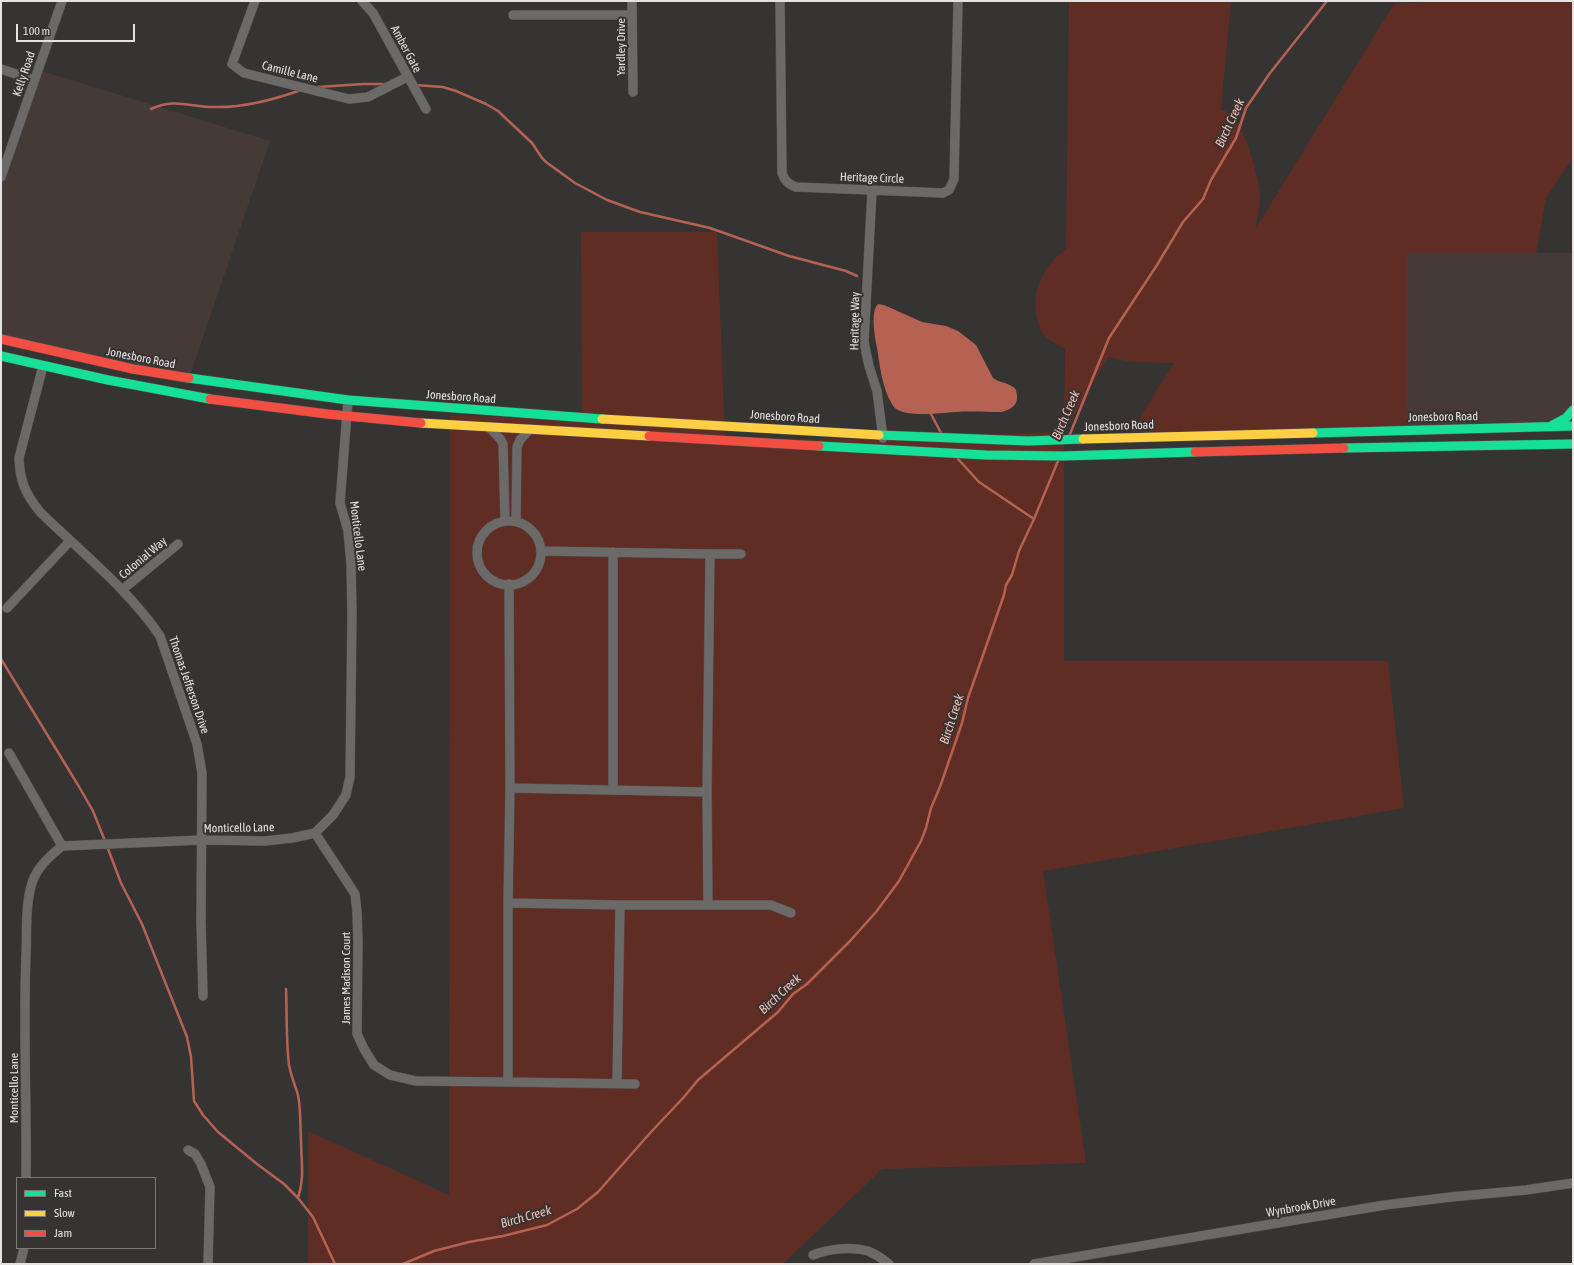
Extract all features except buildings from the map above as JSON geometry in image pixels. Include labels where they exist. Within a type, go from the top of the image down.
[{"type":"main road","name":"Jonesboro Road","points":[[1,339],[133,369],[348,400],[550,416],[883,435],[1028,441],[1573,426]]},
{"type":"main road","points":[[1,356],[150,389],[282,409],[347,416],[489,427],[988,456],[1573,444]]},
{"type":"main road","points":[[1550,427],[1566,418],[1573,410]]},
{"type":"street","name":"Kelly Road","points":[[1,175],[62,1]]},
{"type":"street","name":"Camille Lane","points":[[255,1],[232,64],[244,73],[349,99],[368,97],[407,77]]},
{"type":"street","name":"Amber Gate","points":[[362,1],[373,13],[426,110]]},
{"type":"street","name":"Yardley Drive","points":[[632,1],[633,92]]},
{"type":"street","name":"Heritage Circle","points":[[780,1],[782,173],[784,180],[789,185],[796,187],[943,193],[948,190],[954,179],[958,1]]},
{"type":"street","points":[[513,15],[632,15]]},
{"type":"street","points":[[1,69],[34,80]]},
{"type":"street","name":"Heritage Way","points":[[872,190],[864,342],[869,366],[877,391],[883,435],[883,450]]},
{"type":"street","name":"Thomas Jefferson Drive","points":[[43,366],[19,458],[24,488],[29,498],[40,512],[122,590],[150,621],[160,636],[197,744],[202,773],[201,922],[203,996]]},
{"type":"street","name":"Monticello Lane","points":[[26,1177],[25,977],[28,899],[32,882],[37,871],[48,857],[62,846],[202,840],[265,841],[292,838],[315,833],[334,814],[346,795],[350,777],[352,615],[351,564],[348,531],[340,503],[348,400]]},
{"type":"street","points":[[489,427],[503,444],[505,521]]},
{"type":"street","points":[[516,521],[515,476],[517,447],[520,440],[530,429]]},
{"type":"street","points":[[505,521],[516,521],[531,529],[540,543],[540,561],[536,571],[528,578],[519,583],[509,584],[499,582],[482,570],[478,560],[478,550],[480,539],[486,531],[495,524],[505,521]]},
{"type":"street","points":[[7,608],[70,541]]},
{"type":"street","name":"Colonial Way","points":[[122,590],[178,544]]},
{"type":"street","points":[[541,551],[741,554]]},
{"type":"street","points":[[613,552],[613,790]]},
{"type":"street","points":[[708,905],[710,554]]},
{"type":"street","points":[[508,1082],[508,903],[510,788],[509,584]]},
{"type":"street","points":[[9,753],[62,846]]},
{"type":"street","points":[[510,788],[708,792]]},
{"type":"street","name":"James Madison Court","points":[[315,833],[355,894],[358,912],[358,1034],[364,1049],[374,1065],[390,1075],[416,1081],[635,1084]]},
{"type":"street","points":[[508,903],[771,905],[791,913]]},
{"type":"street","points":[[617,1083],[620,905]]},
{"type":"street","points":[[188,1150],[195,1154],[201,1164],[210,1187],[208,1264]]},
{"type":"street","name":"Wynbrook Drive","points":[[1034,1264],[1385,1205],[1526,1190],[1573,1183]]},
{"type":"street","points":[[20,1264],[24,1249]]},
{"type":"street","points":[[813,1256],[826,1250],[846,1249],[868,1251],[889,1264]]},
{"type":"shaded area","points":[[1069,1],[1231,1],[1220,110],[1229,112],[1235,118],[1245,138],[1254,164],[1260,195],[1256,228],[1394,4],[1454,1],[1573,1],[1573,158],[1546,198],[1536,253],[1407,253],[1407,430],[1131,432],[1174,363],[1132,362],[1108,357],[1064,432],[1065,348],[1059,346],[1042,333],[1035,301],[1040,281],[1045,272],[1051,263],[1066,249]]},
{"type":"shaded area","points":[[35,69],[270,141],[187,384],[1,343],[1,169]]},
{"type":"shaded area","points":[[581,232],[717,232],[725,442],[1064,432],[1064,661],[1388,661],[1404,808],[1043,871],[1086,1163],[882,1169],[783,1264],[308,1264],[308,1131],[449,1195],[450,415],[582,420]]},
{"type":"shaded area","points":[[1407,253],[1573,253],[1573,427],[1407,430]]},
{"type":"shaded area","points":[[878,304],[884,305],[922,322],[946,326],[958,331],[976,345],[993,378],[1011,385],[1015,389],[1017,399],[1015,404],[1011,408],[1002,412],[919,414],[904,412],[895,408],[892,405],[886,391],[880,369],[874,325],[874,313]]},
{"type":"waterway","name":"Birch Creek","points":[[1070,434],[1109,338],[1157,265],[1183,222],[1203,199],[1211,180],[1236,138],[1246,108],[1270,73],[1327,1]]},
{"type":"waterway","points":[[318,87],[386,84]]},
{"type":"waterway","points":[[415,85],[443,87],[456,91],[498,111],[532,143],[546,162],[575,183],[607,200],[640,212],[710,228],[789,256],[846,271],[857,276]]},
{"type":"waterway","points":[[151,109],[168,104],[205,107],[247,105],[301,90]]},
{"type":"waterway","points":[[931,414],[941,433]]},
{"type":"waterway","points":[[958,459],[979,482],[1034,519]]},
{"type":"waterway","name":"Birch Creek","points":[[403,1264],[434,1251],[547,1225],[577,1209],[598,1192],[698,1080],[778,1012],[793,994],[807,984],[850,941],[876,912],[899,881],[921,841],[931,808],[940,787],[962,723],[968,698],[1004,595],[1006,585],[1012,575],[1019,551],[1058,461]]},
{"type":"waterway","points":[[1,659],[93,811],[105,841]]},
{"type":"waterway","points":[[107,846],[121,883],[142,924],[187,1037],[191,1057],[194,1101],[203,1115],[218,1132],[284,1184],[298,1198],[313,1217],[335,1264]]},
{"type":"waterway","points":[[286,989],[289,1065],[298,1095],[300,1112],[302,1176],[298,1198]]},
{"type":"traffic: fast","points":[[1,356],[108,380],[210,399]]},
{"type":"traffic: fast","points":[[189,378],[348,400],[602,419]]},
{"type":"traffic: fast","points":[[1551,426],[1566,418],[1573,410]]},
{"type":"traffic: fast","points":[[1313,433],[1573,426]]},
{"type":"traffic: fast","points":[[879,435],[1028,441],[1083,439]]},
{"type":"traffic: fast","points":[[1344,448],[1573,444]]},
{"type":"traffic: fast","points":[[819,446],[986,455],[1063,456],[1195,452]]},
{"type":"traffic: slow","points":[[602,419],[879,435]]},
{"type":"traffic: slow","points":[[421,423],[649,436]]},
{"type":"traffic: slow","points":[[1083,439],[1313,433]]},
{"type":"traffic: jam","points":[[1,339],[133,369],[189,378]]},
{"type":"traffic: jam","points":[[210,399],[327,414],[421,423]]},
{"type":"traffic: jam","points":[[649,436],[819,446]]},
{"type":"traffic: jam","points":[[1195,452],[1344,448]]}]
